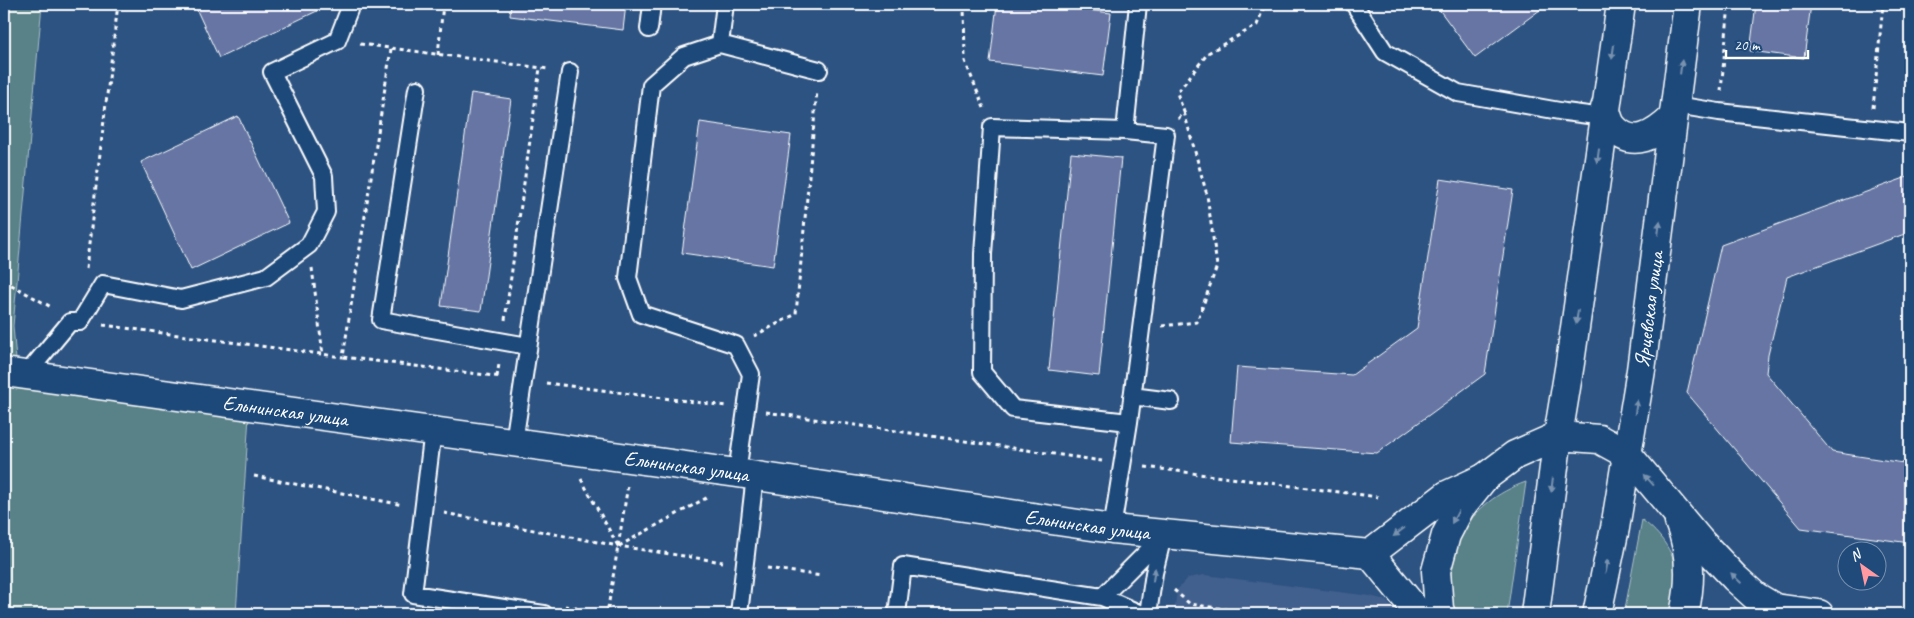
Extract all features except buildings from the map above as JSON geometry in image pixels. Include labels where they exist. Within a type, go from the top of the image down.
[{"type":"street","points":[[1535,614],[1558,436],[1621,4]]},
{"type":"street","name":"Ярцевская улица","points":[[1597,614],[1628,455],[1641,370],[1688,4]]},
{"type":"street","points":[[1604,112],[1611,125],[1621,134],[1633,138],[1646,138],[1658,132],[1675,111]]},
{"type":"street","name":"Ельнинская улица","points":[[14,374],[746,474],[1163,536],[1370,554]]},
{"type":"street","points":[[1419,614],[1370,554],[1447,495],[1484,478],[1515,455],[1558,436],[1599,439],[1628,455],[1700,541],[1755,596],[1767,611],[1819,614]]},
{"type":"street","points":[[1441,614],[1436,571],[1446,535],[1460,508],[1484,478]]},
{"type":"street","points":[[1671,505],[1683,531],[1688,557],[1689,591],[1684,614]]},
{"type":"lane","points":[[14,374],[70,322],[80,322],[103,284],[181,299],[266,277],[309,245],[326,212],[324,176],[272,72],[337,41],[349,10],[347,4]]},
{"type":"lane","points":[[649,30],[652,4]]},
{"type":"lane","points":[[720,44],[725,4]]},
{"type":"lane","points":[[1125,131],[1138,4]]},
{"type":"lane","points":[[1354,4],[1385,52],[1458,93],[1565,112],[1604,112]]},
{"type":"lane","points":[[739,614],[745,565],[746,409],[751,374],[736,345],[641,314],[628,278],[651,85],[684,56],[720,44],[819,70]]},
{"type":"lane","points":[[514,442],[570,72]]},
{"type":"lane","points":[[417,89],[381,320],[528,346]]},
{"type":"lane","points":[[1675,111],[1719,112],[1910,132]]},
{"type":"lane","points":[[1112,529],[1129,422],[1166,135],[1125,131],[992,127],[983,254],[982,372],[1013,409],[1129,422]]},
{"type":"lane","points":[[1132,396],[1171,401]]},
{"type":"lane","points":[[433,430],[413,594],[544,614]]},
{"type":"lane","points":[[1148,614],[1154,572],[1163,536]]},
{"type":"lane","points":[[1102,597],[1163,536]]},
{"type":"lane","points":[[897,614],[903,566],[1102,597],[1141,614]]},
{"type":"path","points":[[86,274],[118,4]]},
{"type":"path","points":[[438,55],[443,4]]},
{"type":"path","points":[[964,4],[965,61],[992,127]]},
{"type":"path","points":[[1141,329],[1197,322],[1217,266],[1207,195],[1177,93],[1208,53],[1257,25],[1265,4]]},
{"type":"path","points":[[1719,112],[1729,4]]},
{"type":"path","points":[[1870,128],[1884,4]]},
{"type":"path","points":[[337,41],[570,72]]},
{"type":"path","points":[[498,377],[540,68]]},
{"type":"path","points":[[736,345],[796,314],[819,70]]},
{"type":"path","points":[[1166,135],[1184,112]]},
{"type":"path","points":[[309,245],[323,355]]},
{"type":"path","points":[[4,281],[80,322],[343,357]]},
{"type":"path","points":[[523,380],[746,409],[1122,464],[1378,498]]},
{"type":"path","points":[[560,605],[607,614],[618,546],[578,473]]},
{"type":"path","points":[[254,476],[618,546],[822,576]]},
{"type":"path","points":[[618,546],[714,494]]},
{"type":"path","points":[[1154,572],[1190,604],[1258,614]]},
{"type":"shaded area","points":[[1204,575],[1370,596],[1385,600],[1398,614],[1174,614],[1177,590],[1188,578]]},
{"type":"green space","points":[[4,4],[42,4],[13,326],[18,382],[249,416],[236,614],[4,614]]},
{"type":"green space","points":[[1526,482],[1507,614],[1456,614],[1451,592],[1451,571],[1455,551],[1462,533],[1473,517],[1488,503],[1506,491]]},
{"type":"green space","points":[[1642,520],[1661,538],[1674,561],[1677,579],[1672,614],[1624,614]]}]
